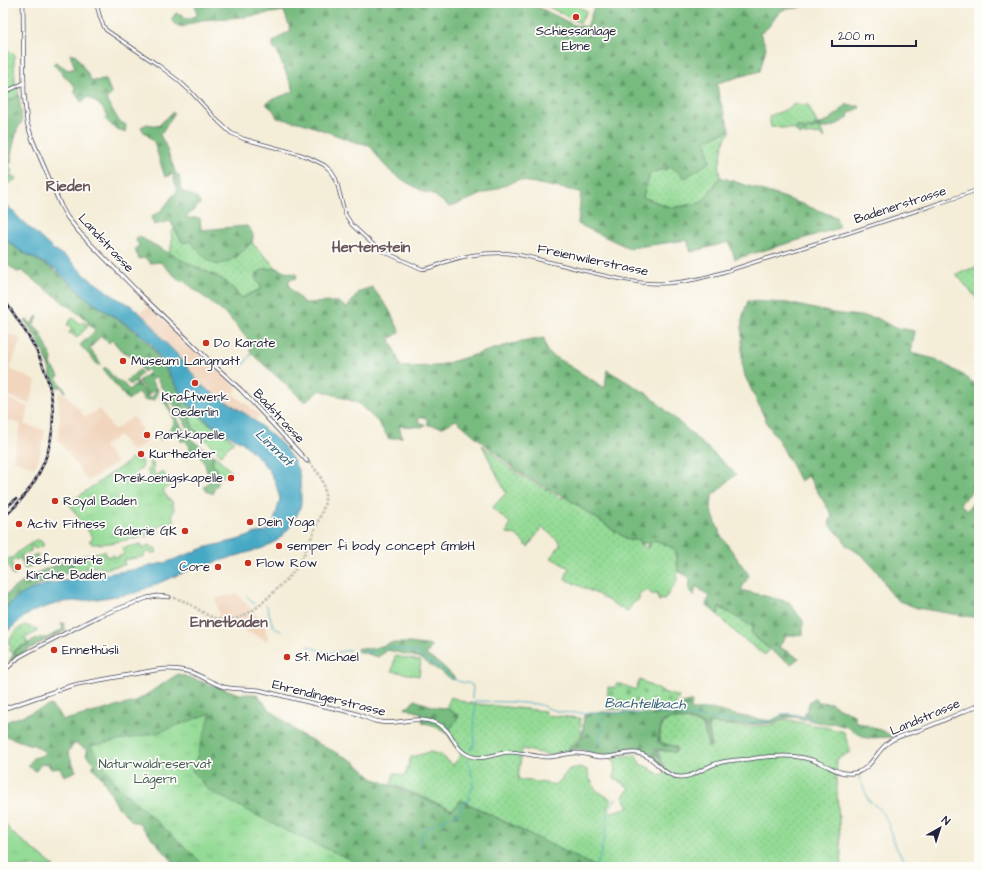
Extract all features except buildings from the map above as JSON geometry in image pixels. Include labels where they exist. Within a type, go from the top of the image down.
[{"type":"main road","name":"Landstrasse","points":[[22,3],[24,83],[26,115],[29,130],[67,217],[80,233],[146,300],[238,387]]},
{"type":"main road","points":[[3,94],[24,83]]},
{"type":"main road","name":"Badstrasse","points":[[238,387],[306,460]]},
{"type":"main road","points":[[3,672],[19,657],[99,616],[147,598],[164,596],[169,597]]},
{"type":"main road","name":"Ehrendingerstrasse","points":[[3,709],[78,684],[156,670],[172,669],[192,672],[224,687],[263,691],[354,713],[377,722],[388,723],[419,719],[434,722],[443,726],[447,730],[462,752],[477,758],[510,752],[549,757],[575,753],[601,757],[634,753],[642,754],[650,758],[672,776],[683,778],[691,776],[716,764],[730,760],[787,756],[815,761],[842,773]]},
{"type":"main road","name":"Landstrasse","points":[[842,773],[854,773],[866,768],[871,764],[884,746],[896,738],[928,727],[979,705]]},
{"type":"street","name":"Freienwilerstrasse","points":[[96,3],[101,22],[106,30],[179,81],[231,133],[244,139],[299,154],[324,165],[331,171],[336,179],[345,214],[352,225],[378,249],[422,269],[427,269],[465,256],[485,253],[504,253],[530,257],[626,280],[647,283],[670,283],[689,281],[710,276],[827,240]]},
{"type":"street","name":"Badenerstrasse","points":[[827,240],[979,189]]},
{"type":"shaded area","points":[[148,307],[187,340],[185,344],[189,349],[205,359],[237,389],[233,394],[260,415],[254,421],[240,410],[203,396],[154,327],[141,315],[141,311]]},
{"type":"shaded area","points":[[3,332],[21,339],[10,369],[36,381],[29,404],[3,394],[9,371],[3,386]]},
{"type":"shaded area","points":[[58,393],[66,393],[85,417],[99,409],[114,430],[133,417],[142,430],[140,432],[147,441],[132,452],[119,435],[104,446],[116,463],[88,481],[58,439],[60,416]]},
{"type":"shaded area","points":[[3,397],[29,407],[24,425],[45,430],[39,457],[35,467],[13,460],[21,424],[3,419]]},
{"type":"shaded area","points":[[237,594],[264,622],[266,633],[269,638],[266,641],[246,632],[247,622],[220,620],[215,598]]},
{"type":"green space","points":[[195,3],[530,3],[574,25],[587,27],[594,7],[598,3],[805,3],[799,8],[788,8],[782,10],[768,27],[760,33],[766,47],[760,71],[717,83],[719,98],[730,130],[706,140],[710,162],[685,178],[672,167],[650,173],[643,197],[672,208],[703,202],[720,177],[783,197],[836,217],[839,228],[735,259],[729,242],[691,252],[687,240],[629,248],[578,224],[581,192],[518,180],[450,207],[431,193],[426,193],[391,172],[380,160],[370,145],[355,142],[303,123],[277,118],[274,111],[266,104],[269,101],[294,91],[277,52],[273,48],[273,42],[284,34],[291,32],[284,11],[244,17],[201,20],[182,27],[176,25],[171,20],[176,13],[183,15],[187,19],[197,16]]},
{"type":"green space","name":"Schiessanlage Ebne","points":[[541,3],[571,3],[587,11],[580,23]]},
{"type":"green space","points":[[3,46],[16,56],[14,59],[15,81],[19,95],[3,104]]},
{"type":"green space","points":[[70,54],[75,54],[92,81],[106,80],[112,94],[106,99],[119,121],[126,125],[125,133],[112,126],[105,119],[108,116],[100,105],[88,97],[81,102],[74,91],[75,87],[53,64],[56,62],[68,70],[75,68]]},
{"type":"green space","points":[[19,95],[22,121],[17,130],[11,155],[11,163],[3,164],[5,118],[3,104]]},
{"type":"green space","points":[[795,104],[808,105],[825,139],[819,134],[805,135],[793,129],[771,127],[769,116],[783,111]]},
{"type":"green space","points":[[847,104],[850,106],[859,106],[860,108],[849,113],[848,118],[828,128],[817,128],[800,135],[796,132],[795,129],[797,127],[805,129],[824,123],[839,113]]},
{"type":"green space","points":[[173,112],[174,114],[160,135],[165,144],[176,174],[179,175],[181,191],[197,198],[200,204],[185,218],[200,218],[201,230],[247,226],[253,237],[249,245],[238,255],[220,264],[212,263],[190,241],[183,243],[170,221],[154,225],[151,217],[162,210],[177,191],[173,174],[165,177],[154,142],[141,127],[147,124],[158,126]]},
{"type":"green space","points":[[730,130],[723,145],[719,167],[720,177],[703,202],[672,208],[643,197],[650,173],[672,167],[706,140]]},
{"type":"green space","points":[[3,164],[9,165],[12,172],[10,173],[12,178],[15,177],[16,179],[3,187]]},
{"type":"green space","points":[[174,229],[183,243],[190,241],[208,259],[236,258],[252,241],[253,244],[277,268],[264,269],[257,281],[262,288],[242,298],[228,283],[169,254],[172,243],[171,233]]},
{"type":"green space","points":[[137,237],[140,237],[189,264],[217,276],[228,283],[242,298],[262,288],[255,276],[264,269],[277,268],[284,272],[296,274],[297,278],[288,280],[290,288],[304,303],[338,302],[347,308],[360,291],[372,287],[388,308],[400,332],[390,339],[401,367],[437,366],[511,344],[544,338],[547,352],[605,388],[607,370],[649,395],[736,474],[712,496],[711,510],[721,536],[749,575],[741,590],[789,602],[803,621],[803,635],[787,635],[779,647],[799,658],[791,664],[774,653],[751,633],[753,627],[719,606],[718,615],[707,606],[706,603],[710,597],[696,586],[694,596],[689,592],[690,579],[678,571],[676,552],[673,548],[655,540],[650,543],[649,548],[646,543],[640,545],[640,540],[628,540],[565,497],[515,470],[456,420],[443,427],[428,425],[427,419],[421,417],[418,419],[419,422],[426,425],[424,427],[399,426],[402,437],[389,439],[378,422],[358,403],[320,390],[305,402],[249,351],[252,344],[229,317],[184,281],[180,281],[160,262],[150,263],[145,258],[139,259],[135,250],[139,245],[136,241]]},
{"type":"green space","points":[[3,238],[19,250],[54,270],[90,301],[136,332],[151,346],[186,403],[210,423],[209,425],[191,412],[189,415],[192,427],[199,434],[196,437],[189,430],[174,404],[168,399],[156,377],[151,381],[158,390],[155,400],[145,401],[139,392],[128,400],[103,370],[105,367],[116,380],[122,382],[129,390],[137,384],[134,381],[132,384],[129,384],[126,381],[139,370],[142,373],[136,380],[149,398],[153,397],[156,390],[155,389],[148,395],[139,381],[150,372],[147,369],[144,372],[141,369],[142,363],[121,350],[112,340],[109,343],[101,336],[90,349],[101,364],[99,366],[80,345],[95,330],[87,323],[88,321],[22,271],[17,272],[3,261]]},
{"type":"green space","points":[[979,266],[979,301],[956,274]]},
{"type":"green space","points":[[748,301],[787,303],[833,313],[877,318],[893,327],[915,331],[911,353],[935,359],[963,375],[979,387],[979,481],[974,489],[960,504],[967,510],[978,498],[979,500],[979,618],[917,608],[899,601],[889,592],[875,569],[863,556],[846,545],[843,539],[829,524],[832,515],[808,476],[800,481],[779,441],[768,425],[745,376],[742,362],[742,321]]},
{"type":"green space","points":[[37,316],[38,318],[33,325],[40,332],[51,356],[51,364],[59,376],[56,378],[66,391],[65,392],[61,387],[54,387],[43,352],[25,321],[27,320],[32,324]]},
{"type":"green space","points":[[72,318],[80,324],[83,322],[88,326],[77,338],[73,335],[75,332],[74,331],[71,334],[69,333],[72,329],[69,325],[67,325]]},
{"type":"green space","points":[[162,396],[174,412],[181,426],[193,441],[213,455],[212,463],[218,472],[214,476],[218,484],[214,489],[213,494],[207,492],[204,486],[211,480],[207,473],[205,464],[199,455],[196,453],[189,453],[190,447],[185,440],[182,442],[174,431],[161,440],[159,437],[174,424],[173,416],[161,398]]},
{"type":"green space","points":[[193,410],[203,420],[234,441],[221,455],[193,427],[190,418]]},
{"type":"green space","points":[[482,445],[517,474],[555,494],[559,498],[565,497],[628,540],[640,540],[640,545],[649,548],[650,543],[655,540],[673,548],[676,551],[678,571],[677,581],[664,600],[658,600],[659,597],[656,597],[656,593],[653,595],[646,589],[642,593],[641,592],[638,596],[640,597],[638,600],[633,603],[627,612],[597,594],[565,579],[569,568],[551,558],[561,543],[542,527],[528,547],[516,535],[507,533],[510,523],[492,508],[506,493]]},
{"type":"green space","points":[[214,455],[231,472],[227,476],[222,476],[217,482],[214,476],[218,472],[212,463]]},
{"type":"green space","points":[[133,457],[137,462],[141,460],[143,463],[142,468],[136,471],[139,478],[143,480],[150,479],[150,475],[147,471],[151,461],[153,464],[154,474],[156,476],[162,471],[172,485],[163,490],[168,499],[172,501],[174,509],[172,516],[175,522],[158,526],[158,534],[111,543],[92,544],[89,541],[93,538],[70,505],[73,500]]},
{"type":"green space","points":[[37,539],[44,545],[35,549],[33,546],[31,547],[31,551],[21,555],[24,560],[37,554],[38,556],[34,560],[33,565],[25,569],[20,558],[11,562],[16,575],[13,576],[6,560],[12,558]]},
{"type":"green space","points":[[141,544],[141,548],[147,548],[147,546],[150,545],[151,548],[155,548],[157,552],[151,554],[150,552],[145,553],[142,557],[124,560],[125,565],[104,569],[100,567],[88,567],[84,571],[79,569],[76,572],[74,570],[72,559],[76,557],[105,551],[106,557],[114,555],[115,558],[124,555],[122,548]]},
{"type":"green space","points":[[72,559],[74,570],[40,584],[15,599],[3,609],[3,596],[9,593],[12,589],[41,571]]},
{"type":"green space","points":[[719,607],[753,627],[751,634],[769,649],[765,655],[743,638],[742,639],[718,615]]},
{"type":"green space","points":[[61,623],[64,623],[66,630],[16,657],[10,662],[9,661],[15,650],[35,639],[47,638],[63,629]]},
{"type":"green space","points":[[25,625],[36,629],[37,632],[25,638],[28,643],[14,650],[13,654],[9,649],[12,647],[8,643],[14,632]]},
{"type":"green space","points":[[391,643],[409,643],[432,646],[426,655],[444,667],[455,678],[453,680],[420,658],[388,650],[378,657],[357,651],[358,648],[371,649]]},
{"type":"green space","points":[[395,656],[421,661],[419,676],[392,671]]},
{"type":"green space","points":[[178,674],[240,694],[257,694],[269,709],[301,735],[355,762],[374,779],[452,810],[461,800],[596,867],[178,867],[137,822],[133,822],[118,807],[102,778],[92,766],[94,763],[86,755],[88,750],[74,744],[68,752],[76,771],[64,776],[60,768],[51,769],[47,763],[40,765],[36,771],[28,766],[33,758],[41,756],[45,752],[34,745],[3,735],[3,723],[51,705],[64,720],[135,702]]},
{"type":"green space","points":[[640,680],[663,692],[679,697],[672,711],[607,709],[608,687],[615,688],[616,684],[622,684],[635,690]]},
{"type":"green space","points":[[451,697],[468,703],[545,711],[545,715],[580,718],[581,737],[564,752],[549,755],[522,749],[518,779],[557,785],[569,769],[580,767],[587,770],[596,790],[612,800],[607,808],[612,812],[629,807],[623,796],[630,788],[614,778],[615,761],[612,761],[613,759],[636,755],[640,764],[648,767],[661,776],[666,769],[657,750],[676,752],[677,747],[659,742],[662,724],[669,719],[689,720],[703,725],[708,748],[712,746],[708,723],[746,727],[774,725],[784,719],[844,732],[850,752],[837,759],[836,777],[842,867],[596,867],[461,800],[453,810],[391,784],[394,773],[405,776],[411,757],[430,752],[441,755],[453,765],[461,755],[447,733],[459,716],[446,708]]},
{"type":"green space","points":[[815,699],[819,702],[831,703],[854,715],[855,721],[885,732],[893,737],[867,738],[852,731],[850,728],[833,723],[826,724],[795,717],[784,718],[772,723],[744,725],[707,723],[711,746],[709,747],[704,725],[689,719],[669,719],[661,723],[658,742],[676,747],[675,752],[655,749],[665,768],[649,753],[639,751],[599,755],[581,749],[567,751],[582,738],[584,715],[602,712],[680,715],[680,703],[692,702],[691,710],[711,709],[771,721],[787,714],[804,717],[810,701]]},
{"type":"green space","points":[[414,700],[435,707],[446,708],[459,716],[447,733],[430,724],[423,723],[421,713],[405,708],[410,706]]},
{"type":"green space","name":"Naturwaldreservat Lägern","points":[[211,713],[192,771],[208,790],[287,831],[364,867],[201,867],[200,861],[116,784],[91,746],[157,733]]},
{"type":"green space","points":[[3,821],[11,832],[55,867],[3,867]]},
{"type":"water","name":"Limmat","points":[[3,201],[21,220],[54,250],[69,259],[87,277],[118,299],[129,304],[151,323],[162,339],[177,354],[202,386],[249,416],[282,444],[298,470],[300,477],[301,504],[299,511],[290,527],[278,540],[263,548],[192,569],[135,593],[91,600],[63,602],[52,605],[32,612],[3,635],[3,610],[24,593],[46,584],[142,568],[167,562],[207,547],[237,540],[253,534],[266,532],[274,522],[280,499],[275,481],[260,459],[242,442],[213,426],[187,403],[152,345],[137,331],[90,301],[55,269],[19,250],[3,237]]},
{"type":"waterway","points":[[242,367],[251,354]]},
{"type":"waterway","name":"Bachtelibach","points":[[247,596],[254,604]]},
{"type":"waterway","name":"Bachtelibach","points":[[266,605],[274,627],[281,631]]},
{"type":"waterway","name":"Bachtelibach","points":[[308,646],[324,652],[332,653],[350,650]]},
{"type":"waterway","name":"Bachtelibach","points":[[360,651],[376,652],[386,648],[395,647],[398,649],[419,653],[442,669],[451,678],[472,685],[472,698]]},
{"type":"waterway","name":"Bachtelibach","points":[[475,706],[474,701],[510,702],[536,704],[561,712],[575,713],[662,713],[753,722],[771,721],[784,714],[791,714],[814,720]]},
{"type":"waterway","points":[[471,750],[475,741],[475,708]]},
{"type":"waterway","points":[[599,746],[602,719],[604,717]]},
{"type":"waterway","points":[[467,759],[473,778]]},
{"type":"waterway","points":[[858,776],[868,800],[880,809],[889,825]]},
{"type":"waterway","points":[[465,802],[470,800],[468,797],[471,792],[473,781]]},
{"type":"waterway","points":[[607,819],[610,808],[617,798]]},
{"type":"waterway","points":[[459,812],[461,804],[463,803]]},
{"type":"waterway","points":[[453,815],[458,813]]},
{"type":"waterway","points":[[440,822],[450,817]]},
{"type":"waterway","points":[[595,867],[602,852],[601,849],[605,838],[607,822]]},
{"type":"waterway","points":[[419,843],[424,830],[435,824]]},
{"type":"waterway","points":[[889,826],[895,846],[907,864]]},
{"type":"tunnel","points":[[169,597],[186,602],[214,618],[226,620],[241,617],[252,611],[283,583],[294,571],[304,555],[322,513],[325,502],[325,490],[322,480],[307,461]]},
{"type":"railway","points":[[3,298],[37,352],[46,375],[52,398],[53,420],[50,441],[44,462],[34,482],[3,518]]},
{"type":"railway","points":[[3,510],[16,499]]},
{"type":"place","name":"Schiessanlage Ebne","points":[[576,17]]},
{"type":"place","name":"Do Karate","points":[[206,343]]},
{"type":"place","name":"Museum Langmatt","points":[[123,361]]},
{"type":"place","name":"Kraftwerk Oederlin","points":[[195,383]]},
{"type":"place","name":"Parkkapelle","points":[[147,435]]},
{"type":"place","name":"Kurtheater","points":[[141,454]]},
{"type":"place","name":"Dreikoenigskapelle","points":[[231,478]]},
{"type":"place","name":"Royal Baden","points":[[55,501]]},
{"type":"place","name":"Dein Yoga","points":[[250,522]]},
{"type":"place","name":"Activ Fitness","points":[[19,524]]},
{"type":"place","name":"Galerie GK","points":[[185,531]]},
{"type":"place","name":"semper fi body concept GmbH","points":[[279,546]]},
{"type":"place","name":"Flow Row","points":[[248,563]]},
{"type":"place","name":"Reformierte Kirche Baden","points":[[18,567]]},
{"type":"place","name":"Core","points":[[218,567]]},
{"type":"place","name":"Ennethüsli","points":[[54,650]]},
{"type":"place","name":"St. Michael","points":[[287,657]]},
{"type":"district","name":"Rieden","points":[[68,186]]},
{"type":"district","name":"Hertenstein","points":[[371,247]]},
{"type":"district","name":"Ennetbaden","points":[[229,622]]}]
